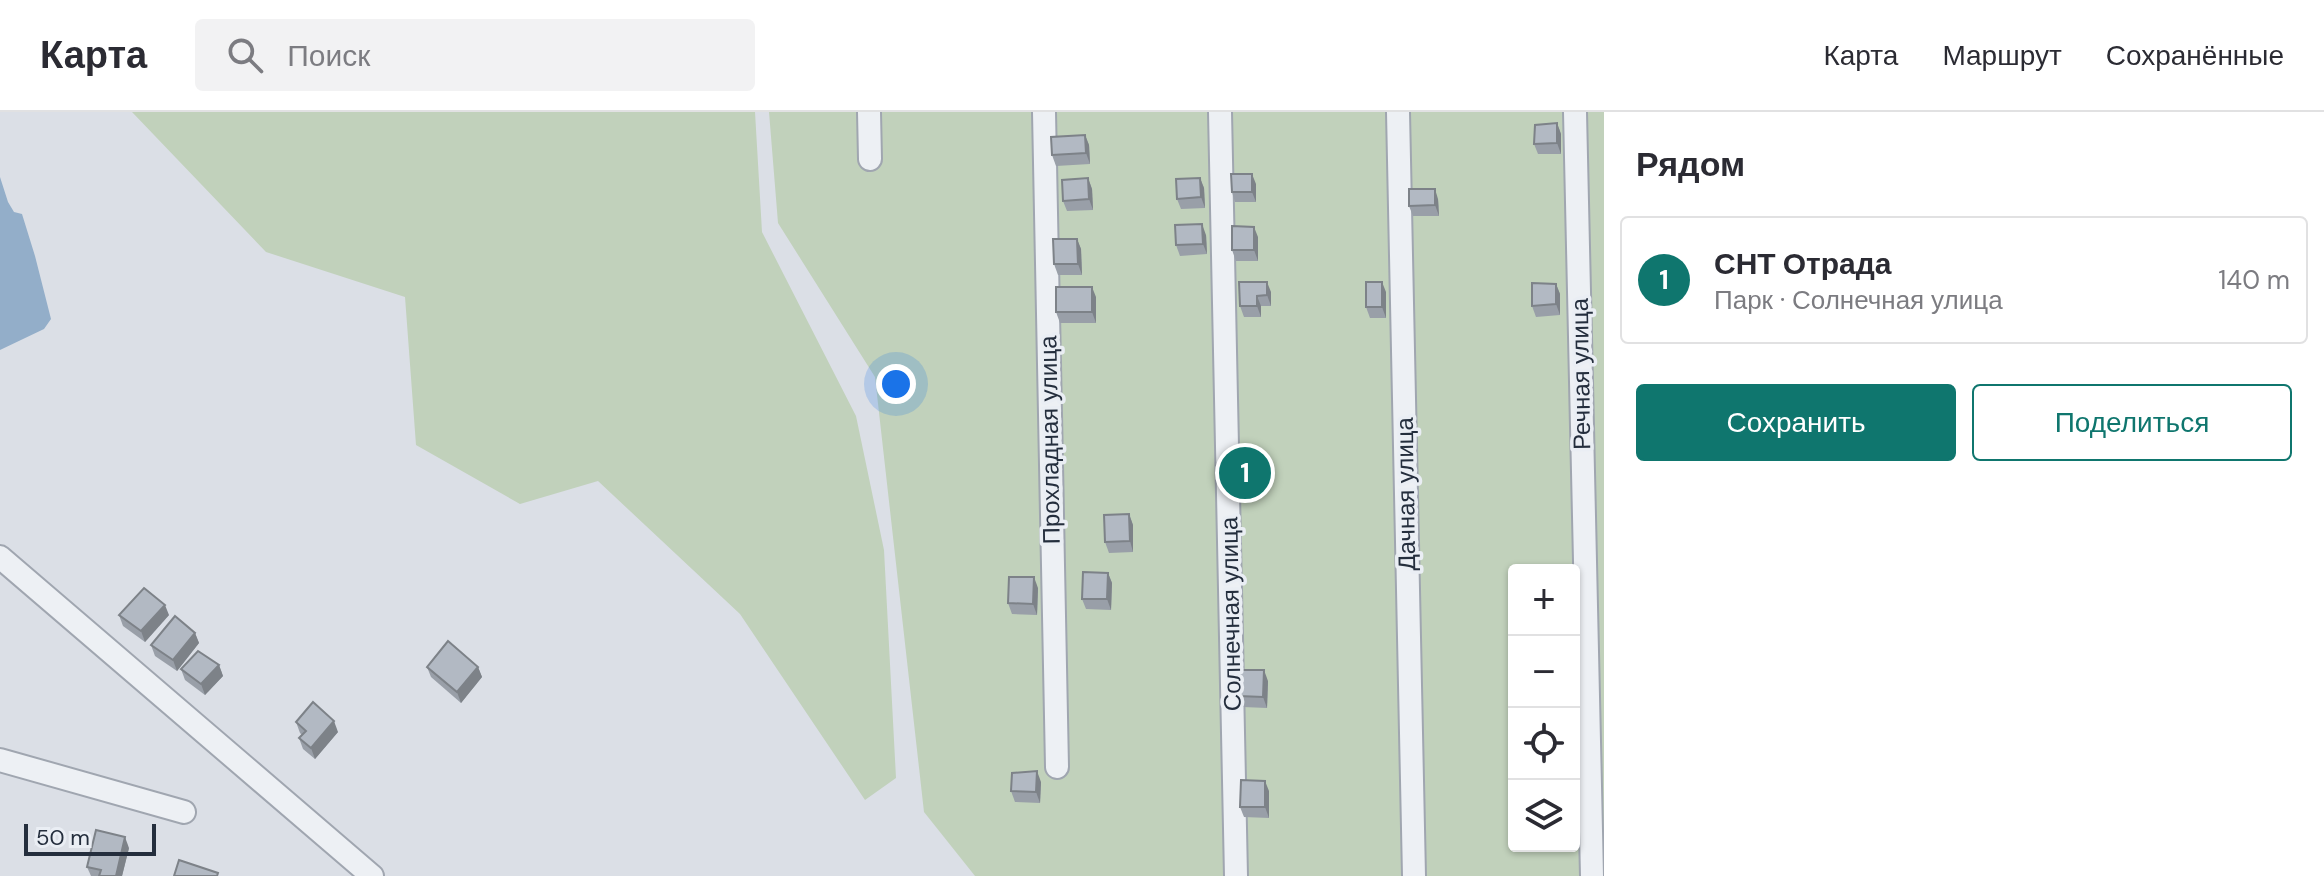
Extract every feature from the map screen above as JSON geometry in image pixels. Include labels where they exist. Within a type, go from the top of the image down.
[{"type":"street","points":[[869,112],[870,159]]},
{"type":"street","name":"Прохладная улица","points":[[1044,112],[1057,767]]},
{"type":"street","name":"Солнечная улица","points":[[1220,112],[1236,876]]},
{"type":"street","name":"Дачная улица","points":[[1398,112],[1414,876]]},
{"type":"street","name":"Речная улица","points":[[1575,112],[1592,876]]},
{"type":"street","points":[[0,557],[372,876]]},
{"type":"street","points":[[0,760],[184,812]]},
{"type":"green space","points":[[132,112],[755,112],[762,232],[856,416],[884,550],[896,778],[865,800],[740,614],[598,481],[520,504],[416,445],[405,297],[266,252]]},
{"type":"green space","points":[[769,112],[1604,112],[1604,876],[975,876],[924,812],[875,377],[778,223]]},
{"type":"water","points":[[0,177],[8,202],[14,212],[22,214],[51,319],[44,329],[0,350]]},
{"type":"building","points":[[1557,123],[1557,143],[1534,144],[1535,125]]},
{"type":"building","points":[[1085,135],[1086,153],[1052,155],[1051,137]]},
{"type":"building","points":[[1231,174],[1252,174],[1252,192],[1232,192]]},
{"type":"building","points":[[1088,178],[1089,199],[1063,201],[1062,180]]},
{"type":"building","points":[[1200,178],[1201,197],[1177,199],[1176,179]]},
{"type":"building","points":[[1409,189],[1435,189],[1435,205],[1409,206]]},
{"type":"building","points":[[1202,224],[1203,244],[1176,245],[1175,225]]},
{"type":"building","points":[[1232,226],[1254,227],[1254,250],[1232,250]]},
{"type":"building","points":[[1053,239],[1077,239],[1078,264],[1054,264]]},
{"type":"building","points":[[1239,282],[1267,282],[1267,295],[1257,296],[1257,306],[1240,306]]},
{"type":"building","points":[[1366,282],[1382,282],[1382,307],[1366,307]]},
{"type":"building","points":[[1532,283],[1556,284],[1556,304],[1532,306]]},
{"type":"building","points":[[1056,287],[1092,287],[1092,312],[1056,312]]},
{"type":"building","points":[[1129,514],[1130,541],[1105,542],[1104,515]]},
{"type":"building","points":[[1083,572],[1108,573],[1107,599],[1082,599]]},
{"type":"building","points":[[1009,577],[1034,577],[1033,604],[1008,603]]},
{"type":"building","points":[[144,588],[165,605],[141,631],[119,615]]},
{"type":"building","points":[[175,616],[195,633],[173,660],[151,645]]},
{"type":"building","points":[[448,641],[478,667],[457,692],[427,667]]},
{"type":"building","points":[[198,651],[219,665],[201,684],[181,669]]},
{"type":"building","points":[[1240,670],[1264,670],[1263,697],[1239,696]]},
{"type":"building","points":[[313,702],[334,721],[311,748],[299,738],[306,731],[296,722]]},
{"type":"building","points":[[1037,771],[1036,792],[1011,791],[1012,773]]},
{"type":"building","points":[[1241,780],[1265,781],[1265,807],[1240,807]]},
{"type":"building","points":[[96,830],[125,837],[116,876],[99,876],[101,870],[87,867]]},
{"type":"building","points":[[179,860],[218,873],[217,876],[174,876]]},
{"type":"place","name":"СНТ Отрада","points":[[1245,473]]}]
